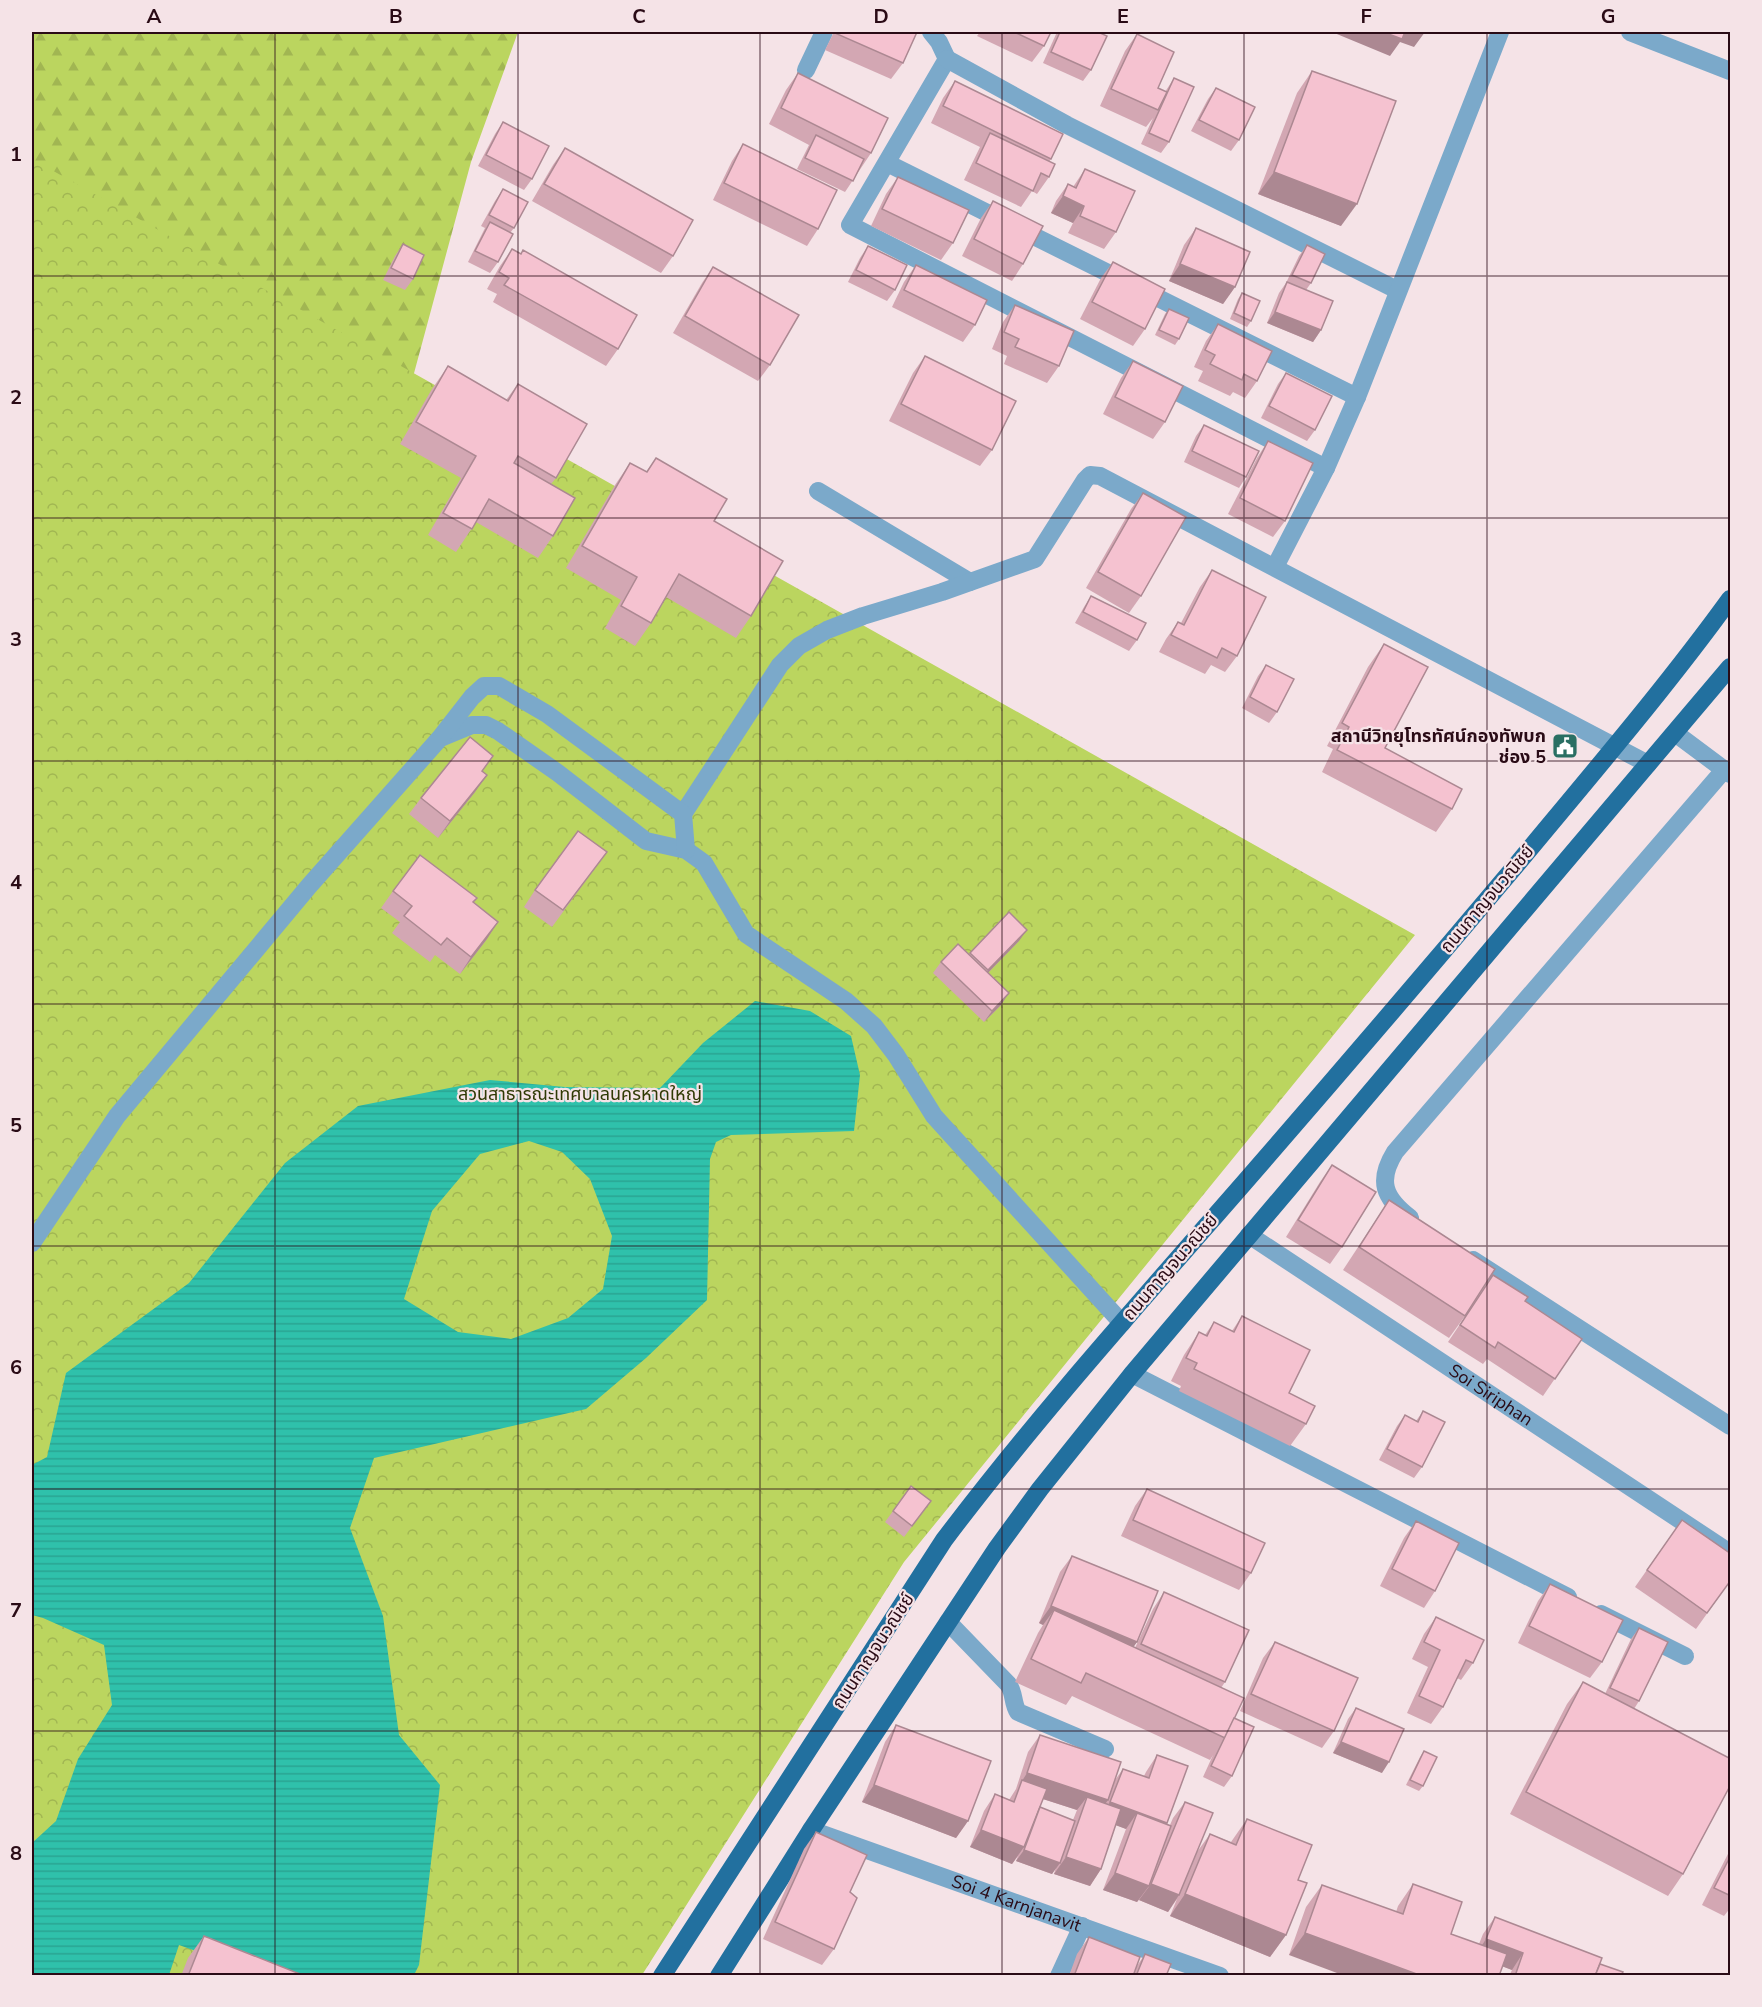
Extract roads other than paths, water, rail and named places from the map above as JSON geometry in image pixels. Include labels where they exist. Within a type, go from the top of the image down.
[{"type":"main road","name":"ถนนกาญจนวณิชย์","points":[[663,1976],[945,1540],[1023,1440],[1360,1050],[1615,746],[1731,599]]},
{"type":"main road","name":"ถนนกาญจนวณิชย์","points":[[719,1976],[811,1830],[948,1622],[997,1548],[1040,1490],[1132,1374],[1731,667]]},
{"type":"street","points":[[806,70],[824,32]]},
{"type":"street","points":[[931,32],[947,58],[1067,125],[1397,290]]},
{"type":"street","points":[[1275,567],[1326,468],[1356,397],[1500,32]]},
{"type":"street","points":[[1630,32],[1731,71]]},
{"type":"street","points":[[947,58],[850,225],[1326,468]]},
{"type":"street","points":[[887,164],[1356,397]]},
{"type":"street","points":[[686,850],[683,814],[780,665],[799,646],[827,630],[863,616],[1035,559],[1090,475],[1100,476],[1648,764]]},
{"type":"street","points":[[818,491],[970,582]]},
{"type":"street","points":[[32,1243],[117,1116],[309,886],[441,738],[476,692],[484,686],[500,686],[547,714],[683,814]]},
{"type":"street","points":[[441,738],[472,725],[478,724],[492,728],[548,766],[646,841],[686,850],[704,863],[746,934],[846,1001],[874,1026],[891,1047],[934,1116],[1122,1323]]},
{"type":"street","points":[[1422,1227],[1392,1202],[1386,1190],[1384,1177],[1387,1164],[1395,1152],[1727,772],[1675,733]]},
{"type":"street","name":"Soi Siriphan","points":[[1249,1235],[1731,1553]]},
{"type":"street","points":[[1462,1253],[1731,1426]]},
{"type":"street","points":[[1132,1374],[1684,1656]]},
{"type":"street","points":[[948,1622],[1008,1684],[1013,1694],[1013,1705],[1018,1712],[1105,1749]]},
{"type":"street","name":"Soi 4 Karnjanavit","points":[[811,1830],[1220,1976]]},
{"type":"street","points":[[1059,1976],[1082,1926]]},
{"type":"place","name":"สถานีวิทยุโทรทัศน์กองทัพบก ช่อง 5","points":[[1565,746]]},
{"type":"park label","name":"สวนสาธารณะเทศบาลนครหาดใหญ่","points":[[580,1094]]}]
